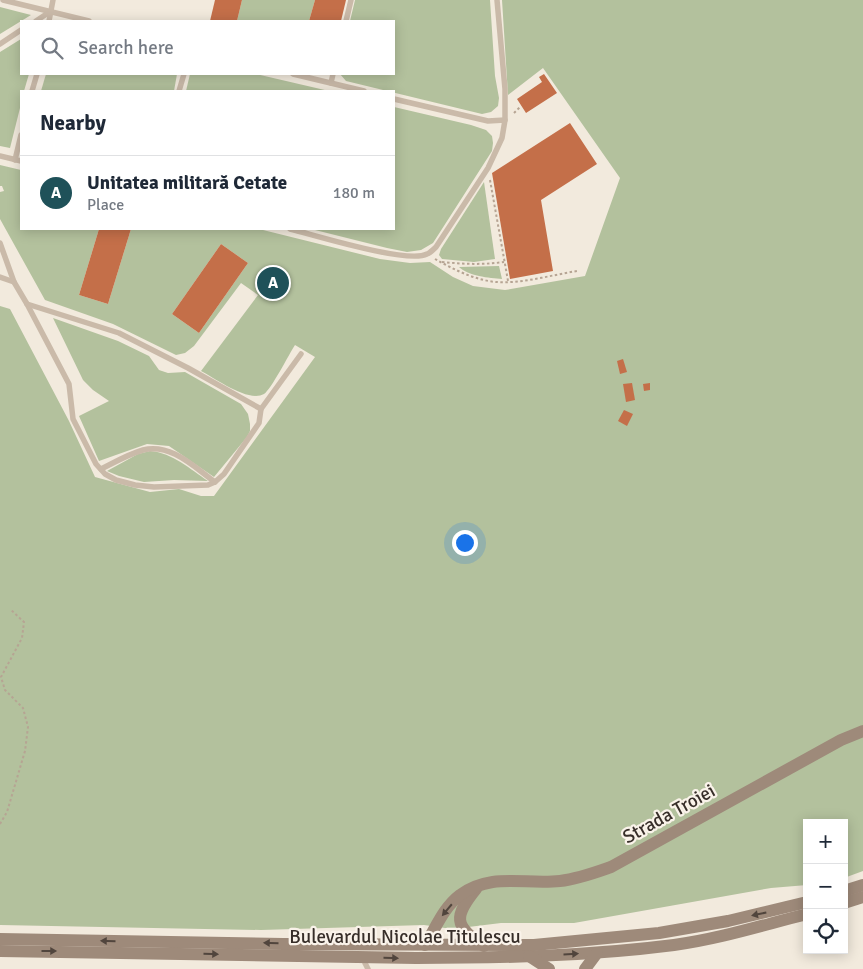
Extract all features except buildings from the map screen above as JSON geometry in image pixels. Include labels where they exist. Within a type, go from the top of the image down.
[{"type":"main road","name":"Strada Troiei","points":[[425,945],[447,909],[459,896],[480,885],[506,880],[560,881],[587,875],[611,866],[841,740],[863,731]]},
{"type":"main road","points":[[480,885],[462,908],[459,918],[465,932],[484,946]]},
{"type":"main road","points":[[848,890],[863,885]]},
{"type":"main road","points":[[848,903],[863,898]]},
{"type":"main road","name":"Bulevardul Nicolae Titulescu","points":[[0,939],[484,946],[534,945],[660,934],[737,919],[803,903]]},
{"type":"main road","name":"Bulevardul Nicolae Titulescu","points":[[0,951],[416,958],[597,953],[676,944],[803,915]]},
{"type":"main road","points":[[585,969],[597,953]]},
{"type":"main road","points":[[529,956],[549,969]]},
{"type":"lane","points":[[3,0],[85,20]]},
{"type":"lane","points":[[49,20],[53,0]]},
{"type":"lane","points":[[346,20],[351,0]]},
{"type":"lane","points":[[294,230],[394,255],[414,256],[427,254],[436,247],[488,168],[502,138],[504,89],[497,0]]},
{"type":"lane","points":[[37,20],[50,11]]},
{"type":"lane","points":[[0,44],[20,31]]},
{"type":"lane","points":[[32,90],[37,75]]},
{"type":"lane","points":[[180,90],[184,75]]},
{"type":"lane","points":[[297,75],[360,90]]},
{"type":"lane","points":[[331,83],[333,75]]},
{"type":"lane","points":[[395,98],[488,121],[504,120]]},
{"type":"lane","points":[[0,156],[18,160],[20,143]]},
{"type":"lane","points":[[0,243],[14,282],[69,384],[73,419],[96,464],[105,474],[116,480],[154,487],[208,485],[215,482],[224,474],[259,423],[261,409],[301,354]]},
{"type":"lane","points":[[0,277],[14,282]]},
{"type":"lane","points":[[27,304],[119,333],[188,368],[261,409]]},
{"type":"lane","points":[[101,469],[134,453],[156,448],[168,450],[215,482]]},
{"type":"path","points":[[488,168],[508,282]]},
{"type":"path","points":[[427,254],[459,272],[493,282],[508,282],[577,271]]},
{"type":"path","points":[[440,262],[490,264],[504,262]]},
{"type":"path","points":[[0,824],[7,812],[25,751],[28,727],[23,708],[6,690],[1,677],[22,638],[24,622],[10,609]]},
{"type":"green space","points":[[242,0],[315,0],[309,20],[237,20]]},
{"type":"green space","points":[[355,0],[490,0],[495,76],[499,98],[498,106],[491,112],[482,114],[395,93],[395,90],[383,90],[346,81],[341,75],[395,75],[395,20],[350,20]]},
{"type":"green space","points":[[502,0],[863,0],[863,871],[848,877],[848,819],[803,819],[803,885],[771,888],[574,923],[501,923],[452,929],[424,925],[261,930],[0,925],[0,306],[10,309],[69,421],[95,477],[150,492],[179,489],[201,496],[214,496],[315,357],[295,345],[271,386],[264,394],[257,396],[241,393],[201,371],[258,295],[241,283],[194,346],[185,353],[176,355],[113,324],[45,300],[0,219],[0,192],[4,191],[2,186],[0,186],[0,165],[20,170],[20,230],[99,230],[79,295],[108,304],[131,230],[263,230],[380,259],[410,263],[430,262],[453,277],[473,286],[505,290],[585,276],[620,178],[543,68],[508,95]],"holes":[[[221,244],[248,263],[199,333],[172,314]]]},
{"type":"green space","points":[[0,7],[31,15],[20,20],[0,34]]},
{"type":"green space","points":[[20,40],[20,75],[29,75],[24,90],[20,90],[20,108],[10,148],[0,146],[0,52]]},
{"type":"green space","points":[[46,75],[177,75],[174,90],[41,90]]},
{"type":"green space","points":[[190,75],[260,75],[325,90],[186,90]]},
{"type":"green space","points":[[395,107],[486,130],[492,136],[492,151],[433,243],[421,250],[407,252],[315,230],[395,230]]},
{"type":"green space","points":[[484,182],[495,259],[474,262],[442,259],[439,255],[441,249]]},
{"type":"green space","points":[[499,266],[502,279],[473,274],[459,267]]},
{"type":"green space","points":[[53,318],[118,341],[149,356],[159,370],[168,373],[185,372],[241,404],[248,414],[250,424],[250,431],[247,437],[214,477],[169,446],[147,444],[99,461],[79,416],[109,401],[83,380]]},
{"type":"green space","points":[[150,451],[174,458],[208,481],[174,480],[144,482],[107,471],[138,454]]},
{"type":"place","name":"Unitatea militară Cetate","points":[[273,283]]}]
